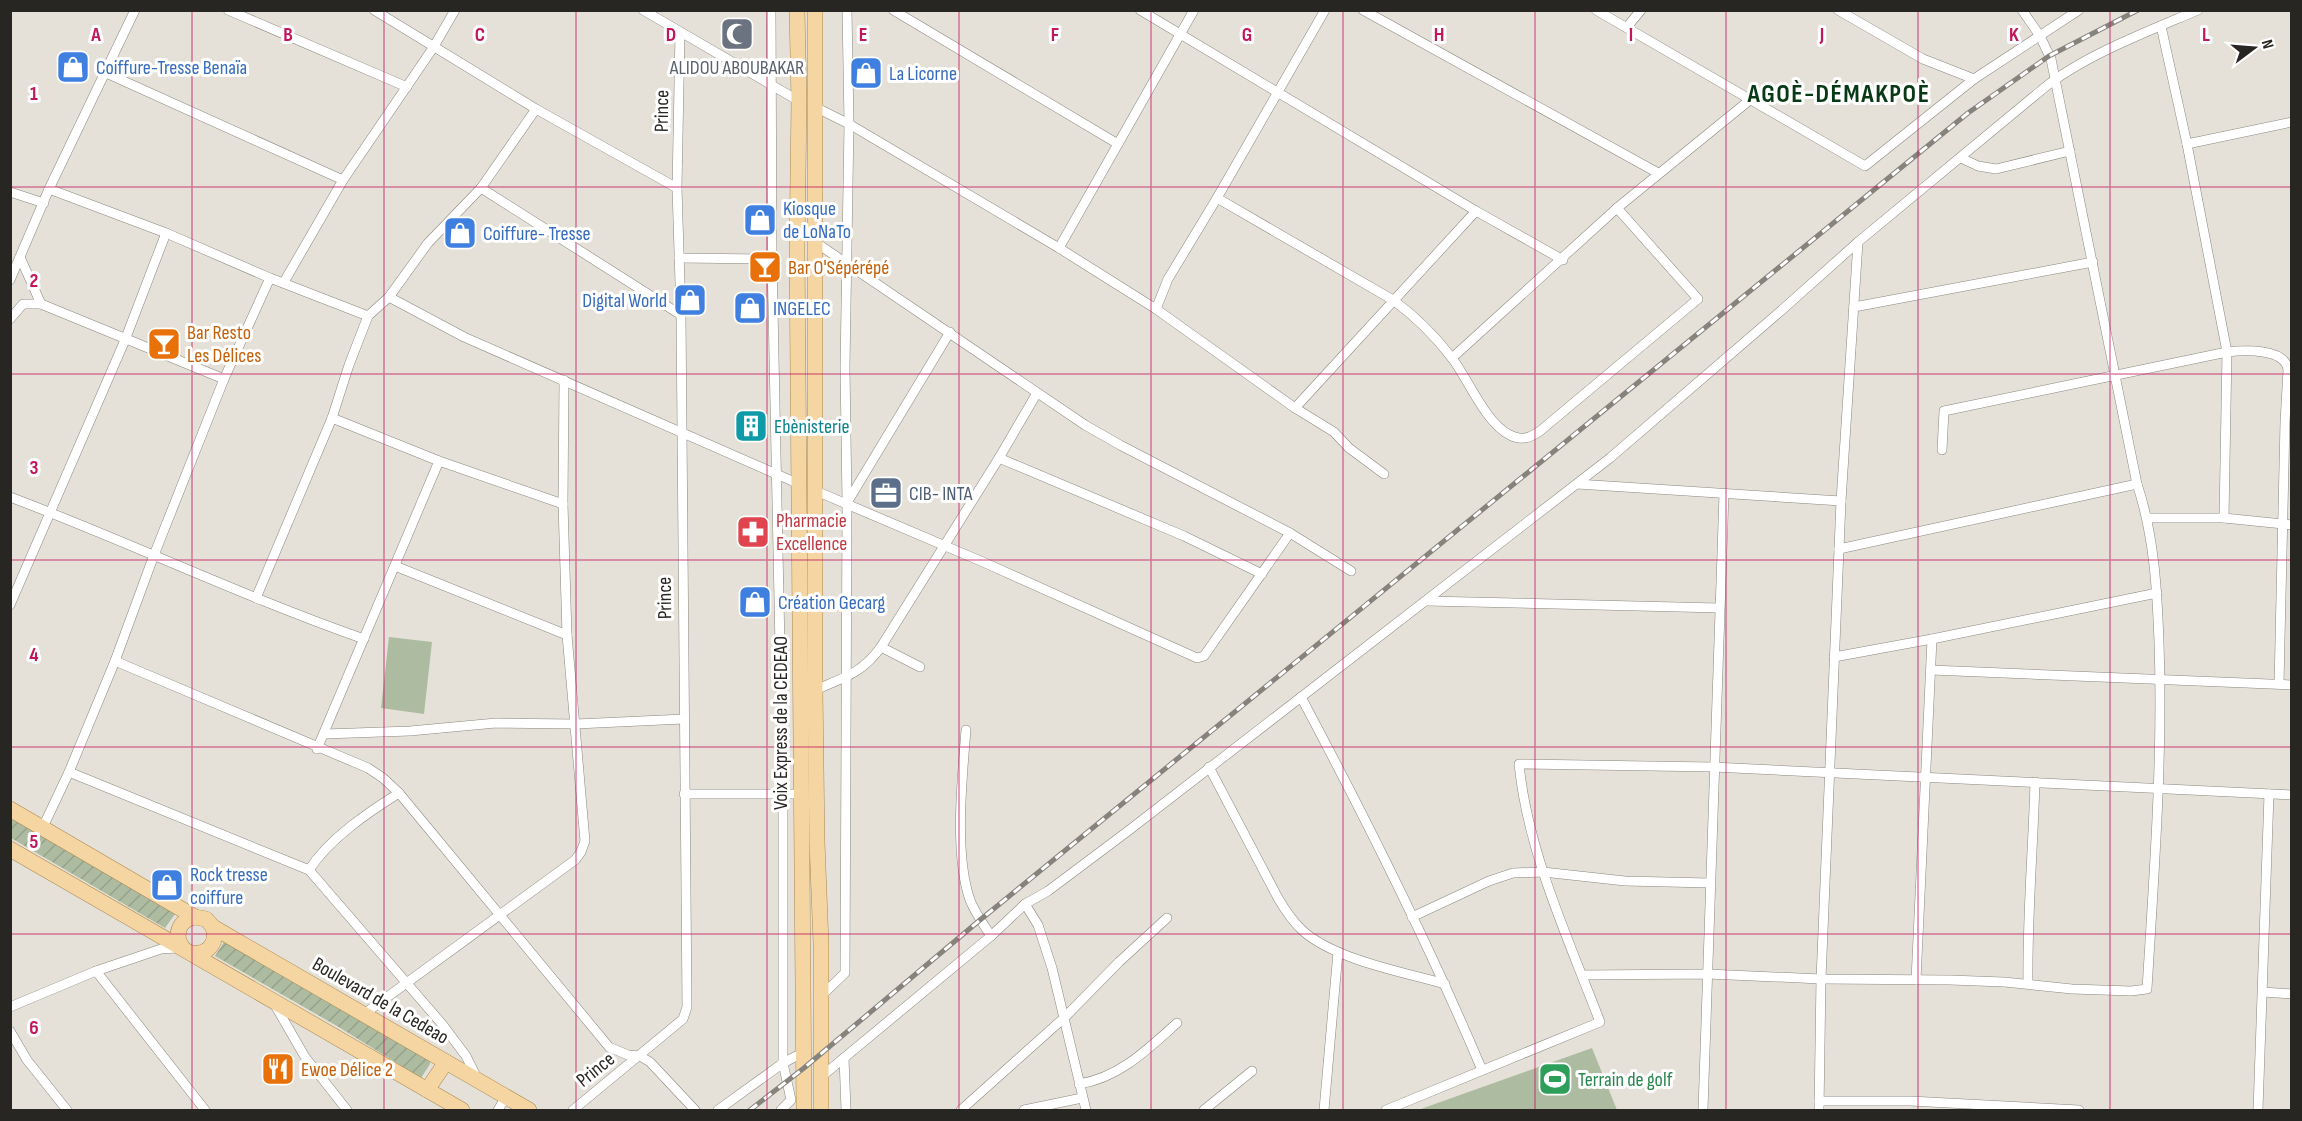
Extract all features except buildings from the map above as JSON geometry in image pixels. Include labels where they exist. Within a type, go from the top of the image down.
[{"type":"main road","name":"Voix Express de la CEDEAO","points":[[797,10],[804,1110]]},
{"type":"main road","points":[[815,10],[817,108],[815,690],[821,1110]]},
{"type":"main road","name":"Boulevard de la Cedeao","points":[[10,809],[195,917],[206,920],[213,927],[478,1081],[502,1104],[529,1110]]},
{"type":"main road","points":[[10,849],[462,1110]]},
{"type":"main road","points":[[195,917],[186,920],[179,928],[178,939],[187,951],[202,953],[210,947],[214,937],[213,927]]},
{"type":"main road","points":[[427,1090],[446,1062]]},
{"type":"street","points":[[10,280],[50,189],[135,10]]},
{"type":"street","points":[[228,10],[407,87]]},
{"type":"street","points":[[374,10],[536,109],[677,188]]},
{"type":"street","points":[[284,282],[343,180],[433,48],[455,10]]},
{"type":"street","points":[[643,10],[770,87],[799,101]]},
{"type":"street","points":[[771,10],[772,260],[783,794],[783,1063],[791,1100],[781,1110]]},
{"type":"street","points":[[821,996],[846,973],[845,367],[849,124],[847,10]]},
{"type":"street","points":[[893,10],[1118,144]]},
{"type":"street","points":[[1140,10],[1476,212],[1563,260]]},
{"type":"street","points":[[1059,248],[1194,10]]},
{"type":"street","points":[[1156,309],[1168,279],[1324,10]]},
{"type":"street","points":[[1363,10],[1658,173]]},
{"type":"street","points":[[1596,10],[1865,166],[1974,79],[2079,10]]},
{"type":"street","points":[[1627,27],[1641,10]]},
{"type":"street","points":[[1838,10],[1923,59],[1974,79]]},
{"type":"street","points":[[1582,975],[1708,974],[2028,984],[2072,989],[2131,991],[2147,989],[2159,788],[2160,678],[2157,593],[2148,518],[2137,484],[2051,59],[2040,36],[2022,10]]},
{"type":"street","points":[[821,1077],[991,936],[1025,904],[1048,891],[1576,484],[1783,309],[1858,242],[2055,79],[2118,45],[2198,10]]},
{"type":"street","points":[[2161,26],[2228,352],[2224,518]]},
{"type":"street","name":"Prince","points":[[573,1110],[640,1056],[686,1014],[681,315],[677,188],[680,32]]},
{"type":"street","points":[[106,73],[343,180]]},
{"type":"street","points":[[1452,358],[1563,260],[1617,208],[1751,99]]},
{"type":"street","points":[[817,108],[849,124],[1059,248],[1156,309],[1295,408],[1334,432],[1348,448],[1384,474]]},
{"type":"street","points":[[256,598],[332,418],[368,316],[389,297],[428,243],[482,188],[536,109]]},
{"type":"street","points":[[2187,144],[2292,122]]},
{"type":"street","points":[[1961,158],[1978,166],[1996,169],[2070,151]]},
{"type":"street","points":[[482,188],[681,315]]},
{"type":"street","points":[[50,189],[166,233],[270,278],[368,316]]},
{"type":"street","points":[[10,192],[44,203]]},
{"type":"street","points":[[1217,198],[1393,300],[1419,322],[1452,358],[1504,432],[1521,439],[1531,438],[1698,299],[1617,208]]},
{"type":"street","points":[[1295,408],[1476,212]]},
{"type":"street","points":[[10,605],[124,340],[166,233]]},
{"type":"street","points":[[815,242],[1037,393],[1120,445],[1290,533],[1351,571]]},
{"type":"street","points":[[1858,242],[1841,501],[1821,979],[1819,1106],[1910,1101],[2079,1110]]},
{"type":"street","points":[[20,257],[41,304]]},
{"type":"street","points":[[679,258],[772,260]]},
{"type":"street","points":[[1854,308],[2093,262]]},
{"type":"street","points":[[43,827],[69,772],[115,661],[154,555],[224,379],[270,278]]},
{"type":"street","points":[[389,297],[464,337],[799,483]]},
{"type":"street","points":[[10,319],[23,304],[41,304],[124,340],[224,379]]},
{"type":"street","points":[[847,503],[950,332]]},
{"type":"street","points":[[1942,450],[1944,411],[2228,352],[2258,352],[2284,360],[2288,370],[2287,524],[2279,684]]},
{"type":"street","points":[[364,1014],[575,860],[585,841],[567,635],[563,504],[564,380]]},
{"type":"street","points":[[815,690],[857,672],[870,662],[999,458],[1037,393]]},
{"type":"street","points":[[332,418],[439,461],[563,504]]},
{"type":"street","points":[[999,458],[1192,540],[1262,574]]},
{"type":"street","points":[[317,749],[439,461]]},
{"type":"street","points":[[1576,484],[1841,501]]},
{"type":"street","points":[[1839,549],[2137,484]]},
{"type":"street","points":[[816,491],[993,566],[1197,658],[1204,656],[1290,533]]},
{"type":"street","points":[[1702,1110],[1724,494]]},
{"type":"street","points":[[10,497],[256,598],[364,639]]},
{"type":"street","points":[[2148,518],[2224,518],[2287,524]]},
{"type":"street","points":[[395,566],[567,635]]},
{"type":"street","points":[[1834,657],[2157,593]]},
{"type":"street","points":[[1427,601],[1719,608]]},
{"type":"street","points":[[1916,980],[1932,639]]},
{"type":"street","points":[[881,646],[920,667]]},
{"type":"street","points":[[115,661],[317,749],[368,768],[383,778],[399,793],[609,1047],[628,1055],[640,1056],[651,1062],[694,1110]]},
{"type":"street","points":[[1931,670],[2292,685]]},
{"type":"street","points":[[1301,697],[1385,857],[1445,984],[1482,1070]]},
{"type":"street","points":[[325,734],[418,730],[496,723],[576,724],[684,719]]},
{"type":"street","points":[[966,730],[961,799],[963,864],[970,901],[991,936]]},
{"type":"street","points":[[1386,1110],[1599,1022],[1544,872],[1523,795],[1519,764],[1713,767],[2292,795]]},
{"type":"street","points":[[1209,767],[1278,898],[1289,915],[1304,931],[1338,952],[1445,984]]},
{"type":"street","points":[[69,772],[309,870],[407,982],[466,1056],[478,1081]]},
{"type":"street","points":[[2028,984],[2027,925],[2032,878],[2035,782]]},
{"type":"street","points":[[309,870],[324,849],[377,807],[399,793]]},
{"type":"street","points":[[684,794],[801,794]]},
{"type":"street","points":[[2258,1110],[2268,794]]},
{"type":"street","points":[[1412,917],[1489,881],[1514,873],[1544,872],[1598,879],[1709,883]]},
{"type":"street","points":[[1025,904],[1038,925],[1065,1017],[1086,1110]]},
{"type":"street","points":[[961,1110],[1065,1017],[1119,962],[1167,918]]},
{"type":"street","points":[[10,1007],[96,970],[161,949],[187,951]]},
{"type":"street","points":[[1324,1110],[1338,952]]},
{"type":"street","points":[[96,970],[205,1110]]},
{"type":"street","points":[[2263,992],[2292,994]]},
{"type":"street","points":[[272,1000],[305,1057],[347,1110]]},
{"type":"street","points":[[1079,1084],[1095,1082],[1112,1074],[1132,1061],[1178,1023]]},
{"type":"street","points":[[10,1031],[27,1060],[67,1110]]},
{"type":"street","points":[[718,1110],[783,1063],[804,1052]]},
{"type":"street","points":[[844,1058],[846,1110]]},
{"type":"street","points":[[1204,1110],[1252,1071]]},
{"type":"street","points":[[1024,1110],[1082,1098]]},
{"type":"green space","points":[[389,637],[432,642],[424,714],[381,708]]},
{"type":"green space","points":[[11,817],[175,914],[165,928],[11,838]]},
{"type":"green space","points":[[224,942],[430,1061],[430,1064],[421,1078],[337,1026],[215,956]]},
{"type":"green space","name":"Terrain de golf","points":[[1592,1048],[1617,1110],[1418,1110]]},
{"type":"railway","points":[[750,1110],[1968,113],[2049,56],[2138,10]]},
{"type":"place","name":"ALIDOU ABOUBAKAR","points":[[737,34]]},
{"type":"place","name":"Coiffure-Tresse Benaïa","points":[[73,67]]},
{"type":"place","name":"La Licorne","points":[[866,73]]},
{"type":"place","name":"Kiosque de LoNaTo","points":[[760,220]]},
{"type":"place","name":"Coiffure- Tresse","points":[[460,233]]},
{"type":"place","name":"Bar O'Sépérépé","points":[[765,267]]},
{"type":"place","name":"Digital World","points":[[690,300]]},
{"type":"place","name":"INGELEC","points":[[750,308]]},
{"type":"place","name":"Bar Resto Les Délices","points":[[164,344]]},
{"type":"place","name":"Ebènisterie","points":[[751,426]]},
{"type":"place","name":"CIB- INTA","points":[[886,493]]},
{"type":"place","name":"Pharmacie Excellence","points":[[753,532]]},
{"type":"place","name":"Création Gecarg","points":[[755,602]]},
{"type":"place","name":"Rock tresse coiffure","points":[[167,885]]},
{"type":"place","name":"Ewoe Délice 2","points":[[278,1069]]},
{"type":"place","name":"Terrain de golf","points":[[1555,1079]]},
{"type":"district","name":"AGOÈ-DÉMAKPOÈ","points":[[1839,93]]}]
